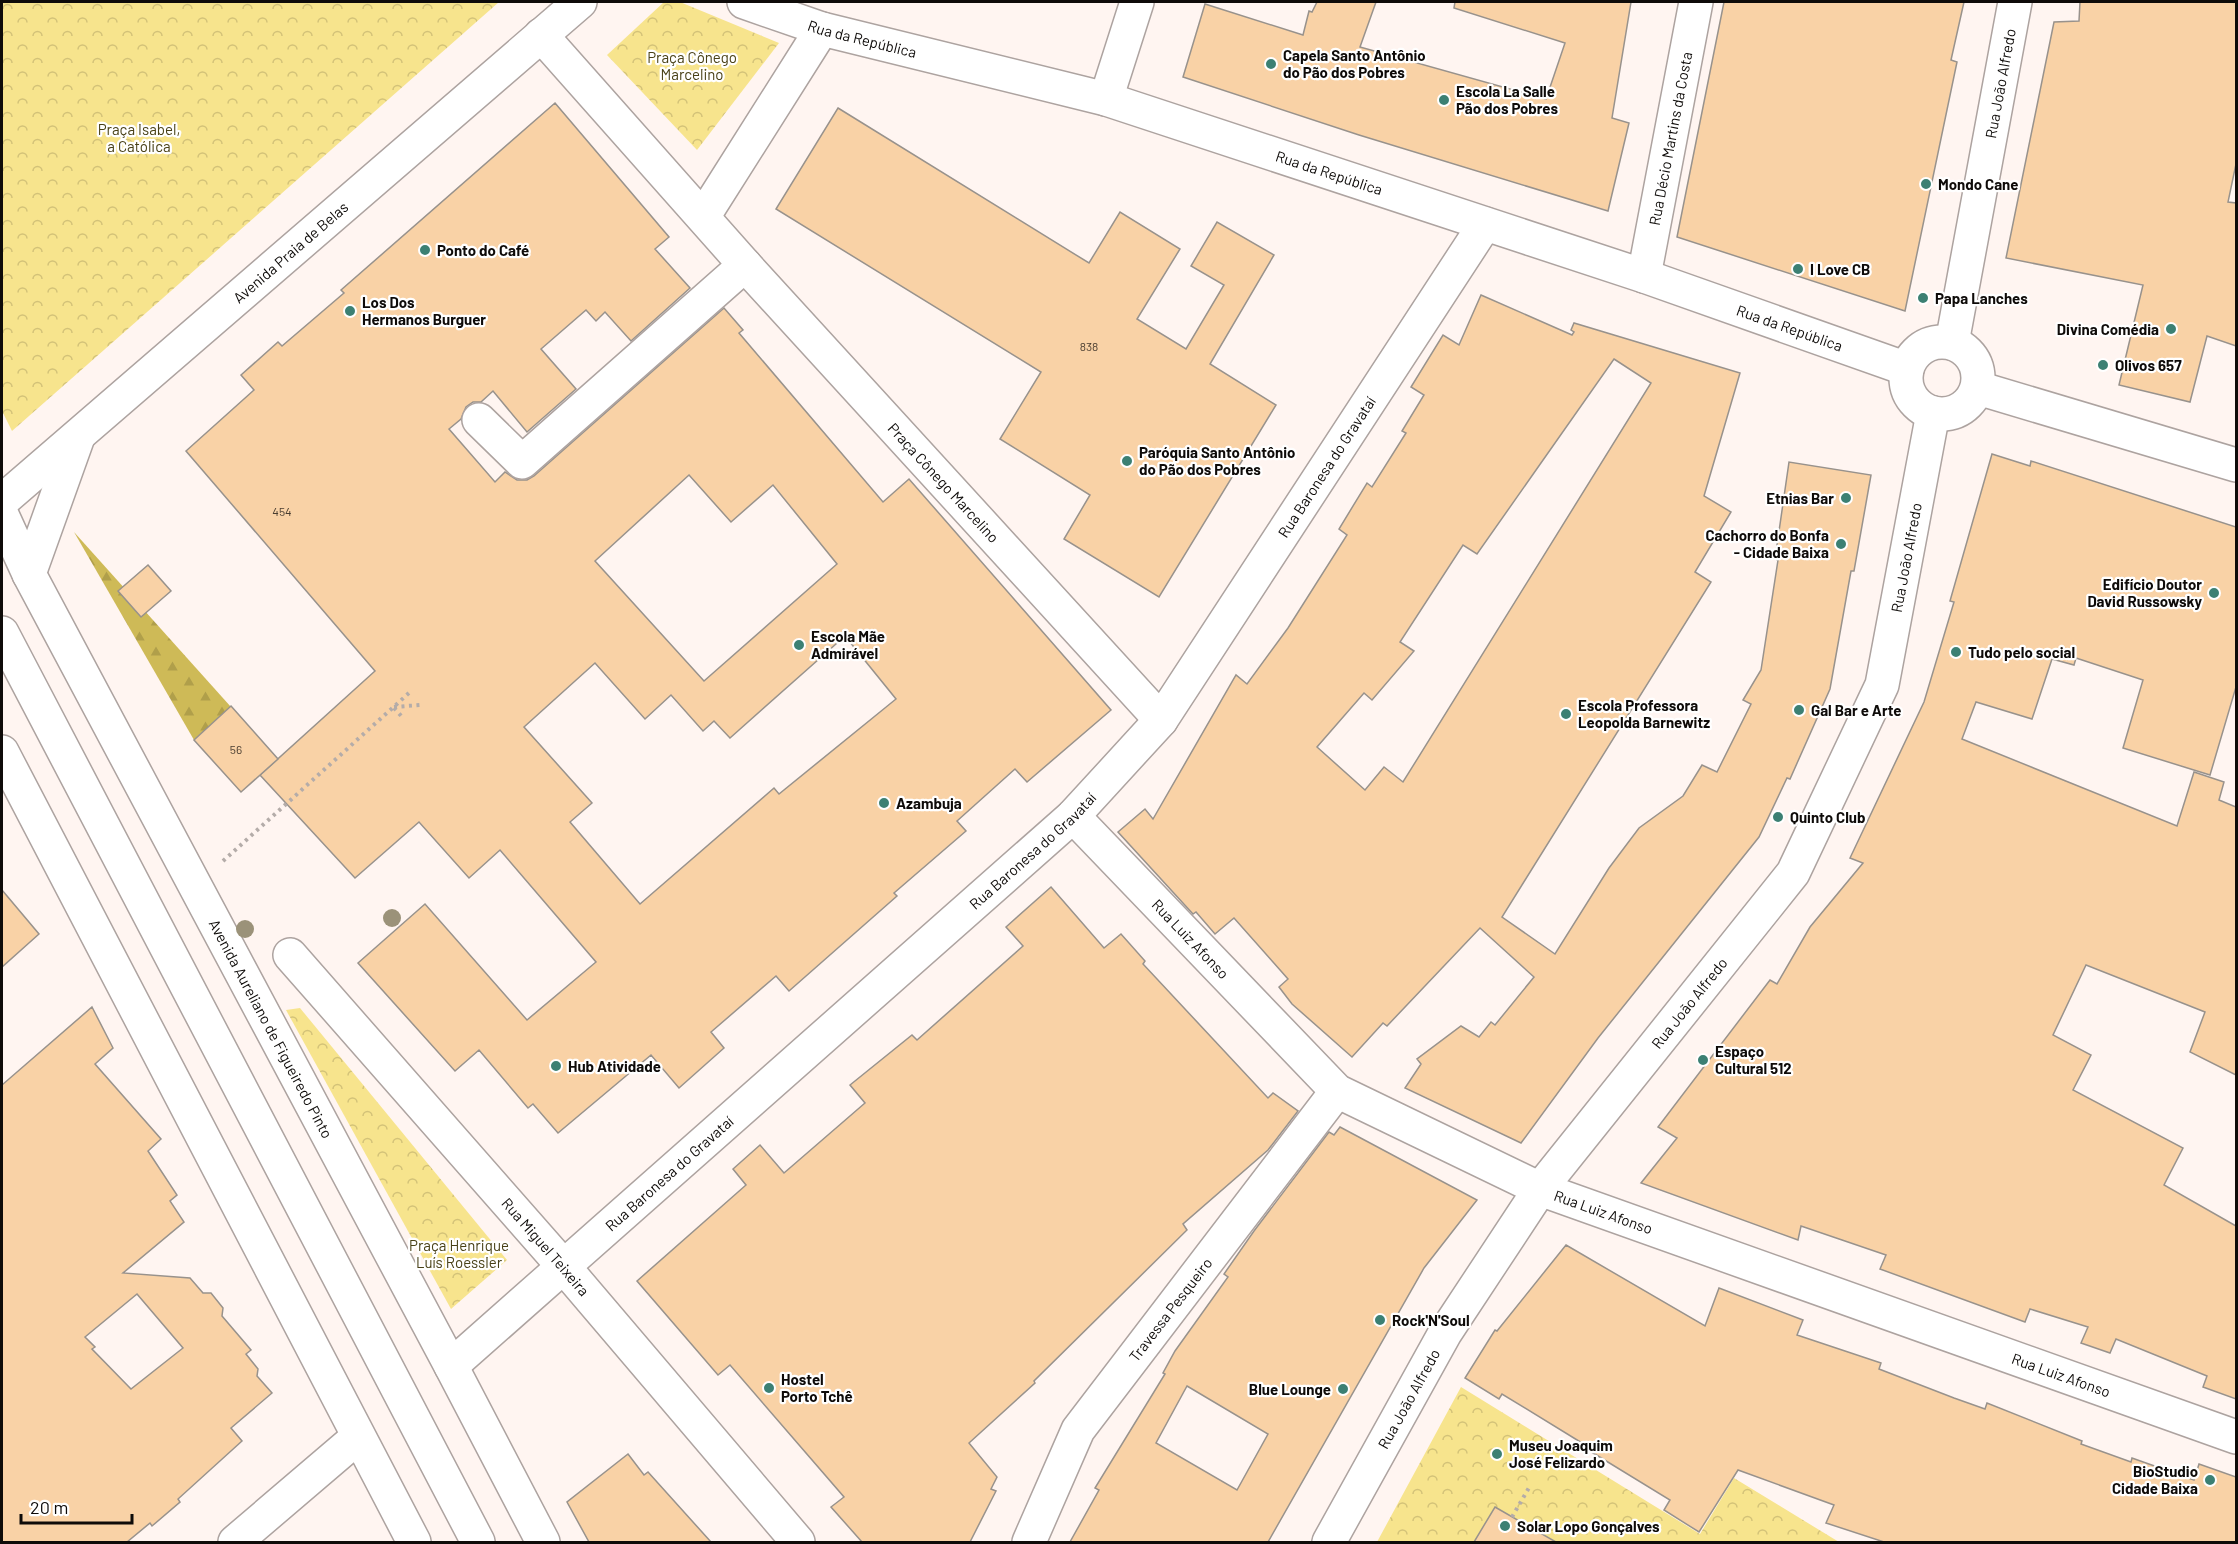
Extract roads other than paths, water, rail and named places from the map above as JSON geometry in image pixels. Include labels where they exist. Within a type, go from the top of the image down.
[{"type":"street","name":"Avenida Praia de Belas","points":[[2,501],[580,2]]},
{"type":"street","name":"Rua da República","points":[[744,2],[822,29],[1106,99],[1644,276],[1907,369]]},
{"type":"street","points":[[1106,99],[1137,2]]},
{"type":"street","name":"Rua Décio Martins da Costa","points":[[1644,276],[1696,2]]},
{"type":"street","name":"Rua João Alfredo","points":[[1952,343],[2015,2]]},
{"type":"street","points":[[703,217],[822,29]]},
{"type":"street","name":"Praça Cônego Marcelino","points":[[541,35],[745,266],[1161,720]]},
{"type":"street","name":"Rua Baronesa do Gravataí","points":[[452,1366],[1073,816],[1161,720],[1485,224]]},
{"type":"street","points":[[479,420],[522,462],[745,266]]},
{"type":"street","points":[[1937,342],[1952,343],[1964,349],[1974,360],[1979,374],[1978,388],[1971,401],[1961,410],[1948,415],[1933,414],[1920,407],[1911,397],[1906,383],[1907,369],[1913,356],[1924,347],[1937,342]]},
{"type":"street","points":[[1978,388],[2236,465]]},
{"type":"street","name":"Rua João Alfredo","points":[[1329,1542],[1446,1333],[1540,1189],[1793,873],[1882,685],[1933,414]]},
{"type":"street","points":[[28,574],[79,434]]},
{"type":"street","name":"Avenida Aureliano de Figueiredo Pinto","points":[[2,515],[28,574],[452,1366],[543,1542]]},
{"type":"street","points":[[2,633],[478,1542]]},
{"type":"street","points":[[2,752],[414,1542]]},
{"type":"street","name":"Rua Luiz Afonso","points":[[1073,816],[1337,1091],[1540,1189],[2236,1437]]},
{"type":"street","name":"Rua Miguel Teixeira","points":[[290,955],[564,1268],[798,1542]]},
{"type":"street","name":"Travessa Pesqueiro","points":[[1029,1542],[1078,1430],[1337,1091]]},
{"type":"street","points":[[235,1542],[358,1437]]},
{"type":"place","name":"Capela Santo Antônio do Pão dos Pobres","points":[[1271,64]]},
{"type":"place","name":"Escola La Salle Pão dos Pobres","points":[[1444,100]]},
{"type":"place","name":"Mondo Cane","points":[[1926,184]]},
{"type":"place","name":"Ponto do Café","points":[[425,250]]},
{"type":"place","name":"I Love CB","points":[[1798,269]]},
{"type":"place","name":"Papa Lanches","points":[[1923,298]]},
{"type":"place","name":"Los Dos Hermanos Burguer","points":[[350,311]]},
{"type":"place","name":"Divina Comédia","points":[[2171,329]]},
{"type":"place","name":"Olivos 657","points":[[2103,365]]},
{"type":"place","name":"Paróquia Santo Antônio do Pão dos Pobres","points":[[1127,461]]},
{"type":"place","name":"Etnias Bar","points":[[1846,498]]},
{"type":"place","name":"Cachorro do Bonfa - Cidade Baixa","points":[[1841,544]]},
{"type":"place","name":"Edifício Doutor David Russowsky","points":[[2214,593]]},
{"type":"place","name":"Escola Mãe Admirável","points":[[799,645]]},
{"type":"place","name":"Tudo pelo social","points":[[1956,652]]},
{"type":"place","name":"Gal Bar e Arte","points":[[1799,710]]},
{"type":"place","name":"Escola Professora Leopolda Barnewitz","points":[[1566,714]]},
{"type":"place","name":"Azambuja","points":[[884,803]]},
{"type":"place","name":"Quinto Club","points":[[1778,817]]},
{"type":"place","name":"Espaço Cultural 512","points":[[1703,1060]]},
{"type":"place","name":"Hub Atividade","points":[[556,1066]]},
{"type":"place","name":"Rock'N'Soul","points":[[1380,1320]]},
{"type":"place","name":"Hostel Porto Tchê","points":[[769,1388]]},
{"type":"place","name":"Blue Lounge","points":[[1343,1389]]},
{"type":"place","name":"Museu Joaquim José Felizardo","points":[[1497,1454]]},
{"type":"place","name":"BioStudio Cidade Baixa","points":[[2210,1480]]},
{"type":"place","name":"Solar Lopo Gonçalves","points":[[1505,1526]]},
{"type":"park label","name":"Praça Isabel, a Católica","points":[[139,138]]},
{"type":"park label","name":"Praça Henrique Luís Roessler","points":[[459,1254]]}]
